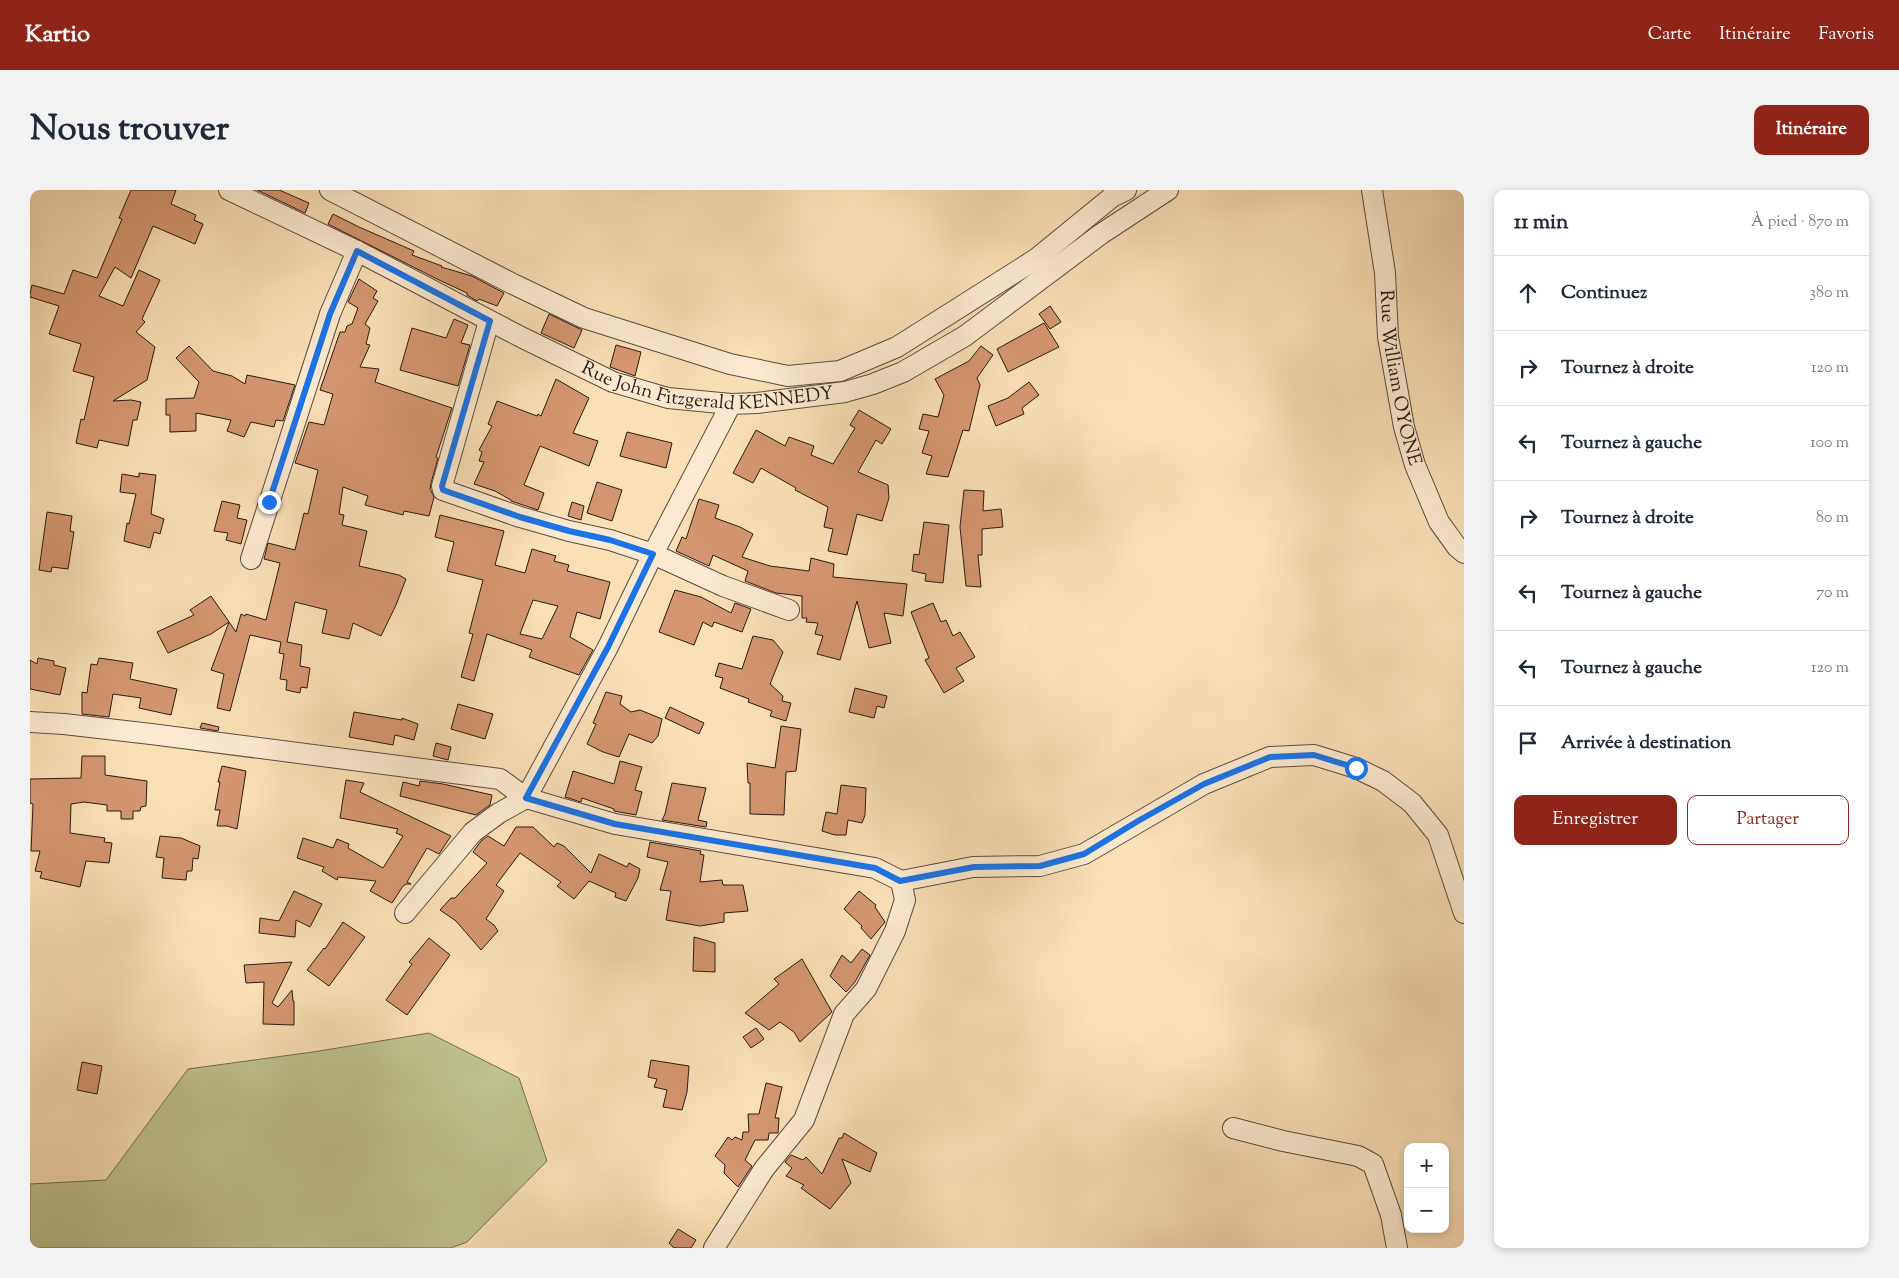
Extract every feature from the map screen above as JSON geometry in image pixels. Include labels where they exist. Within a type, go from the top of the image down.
[{"type":"street","name":"Rue John Fitzgerald KENNEDY","points":[[230,190],[357,251],[490,321],[613,382],[668,398],[730,404],[757,403],[845,392],[873,384],[903,372],[965,336],[1101,234],[1168,190]]},
{"type":"street","points":[[330,190],[513,284],[584,318],[730,364],[788,376],[840,371],[897,347],[1036,259],[1112,197],[1126,190]]},
{"type":"street","name":"Rue William OYONE","points":[[1372,190],[1385,273],[1388,337],[1404,427],[1415,465],[1439,522],[1457,547],[1464,553]]},
{"type":"street","points":[[251,559],[330,314],[357,251]]},
{"type":"street","points":[[490,321],[442,486],[443,490],[520,517],[610,540],[653,554],[723,586],[789,610]]},
{"type":"street","points":[[405,913],[474,832],[499,813],[526,798],[608,647],[653,554],[730,404]]},
{"type":"street","points":[[30,722],[141,733],[500,779],[526,798],[615,824],[875,868],[900,881],[974,867],[1040,866],[1084,854],[1204,784],[1270,757],[1314,755],[1356,768],[1382,780],[1412,803],[1438,835],[1464,913]]},
{"type":"street","points":[[714,1248],[764,1169],[804,1120],[844,1014],[866,988],[895,931],[906,900],[900,881]]},
{"type":"street","points":[[1233,1128],[1284,1141],[1358,1156],[1373,1164],[1391,1215],[1397,1248]]},
{"type":"green space","points":[[429,1033],[519,1078],[547,1161],[467,1242],[451,1248],[30,1248],[30,1184],[106,1180],[188,1069],[313,1052]]},
{"type":"building","points":[[131,190],[176,190],[171,204],[196,215],[194,220],[203,224],[195,244],[153,226],[131,278],[115,267],[99,296],[123,306],[139,270],[160,280],[142,319],[145,322],[136,332],[155,347],[147,380],[113,401],[131,400],[141,402],[137,420],[133,420],[128,446],[99,440],[97,448],[76,443],[81,419],[84,420],[94,377],[73,371],[81,344],[49,334],[59,306],[30,297],[30,294],[32,285],[64,294],[73,270],[97,278],[122,219],[119,218]]},
{"type":"building","points":[[257,190],[279,190],[309,203],[305,213]]},
{"type":"building","points":[[333,214],[414,251],[412,255],[441,267],[472,276],[504,293],[497,306],[479,299],[477,301],[467,295],[467,293],[328,224]]},
{"type":"building","points":[[359,279],[377,291],[373,298],[378,301],[365,324],[370,328],[366,344],[370,345],[360,367],[379,369],[375,382],[452,408],[436,457],[438,458],[430,489],[434,497],[429,516],[404,511],[403,515],[365,505],[368,496],[343,487],[339,514],[344,515],[342,525],[367,531],[359,566],[399,575],[406,579],[381,636],[353,623],[349,639],[322,633],[327,610],[295,602],[287,642],[302,645],[300,666],[310,668],[307,688],[301,687],[300,693],[286,690],[287,680],[280,679],[284,654],[279,653],[281,642],[250,635],[230,711],[217,708],[224,674],[211,670],[229,622],[211,634],[168,653],[157,632],[194,615],[190,610],[211,596],[236,632],[241,614],[266,620],[280,563],[264,559],[268,543],[295,550],[304,513],[308,514],[318,470],[295,463],[309,422],[324,425],[333,394],[320,390],[340,332],[345,332],[347,326],[352,324],[358,308],[348,302]]},
{"type":"building","points":[[1050,306],[1061,322],[1050,329],[1039,314]]},
{"type":"building","points":[[549,314],[582,330],[574,348],[541,333]]},
{"type":"building","points":[[454,319],[468,325],[461,343],[470,345],[458,386],[400,370],[412,328],[446,338]]},
{"type":"building","points":[[1044,323],[1059,347],[1008,372],[997,349]]},
{"type":"building","points":[[616,345],[641,352],[635,376],[610,367]]},
{"type":"building","points":[[189,346],[213,371],[232,376],[245,384],[247,375],[295,385],[283,421],[276,420],[274,427],[251,422],[244,437],[227,431],[231,420],[196,413],[196,431],[170,432],[170,415],[166,415],[166,399],[194,398],[199,382],[176,358]]},
{"type":"building","points":[[981,346],[993,355],[977,378],[980,385],[969,431],[963,430],[948,477],[926,474],[932,456],[922,453],[929,431],[919,429],[923,414],[938,417],[944,395],[935,379],[969,361]]},
{"type":"building","points":[[556,379],[589,398],[573,433],[598,441],[589,466],[540,446],[524,485],[544,493],[538,510],[511,501],[495,491],[474,484],[484,462],[479,461],[482,452],[479,450],[492,426],[488,424],[497,401],[541,416]]},
{"type":"building","points":[[1029,382],[1039,395],[1022,408],[1024,414],[996,426],[988,406],[1008,398]]},
{"type":"building","points":[[859,410],[891,429],[882,444],[876,440],[858,472],[888,485],[889,498],[882,521],[857,514],[847,555],[828,551],[833,529],[824,527],[828,507],[795,490],[796,488],[761,468],[753,483],[733,473],[756,430],[785,446],[789,437],[814,446],[811,455],[833,464],[855,428],[850,425]]},
{"type":"building","points":[[627,432],[672,443],[666,468],[620,456]]},
{"type":"building","points":[[139,473],[156,475],[151,514],[164,519],[160,534],[154,532],[150,548],[124,541],[127,523],[129,524],[136,494],[120,492],[122,474],[139,477]]},
{"type":"building","points":[[597,482],[622,490],[612,521],[587,513]]},
{"type":"building","points":[[964,490],[984,491],[983,511],[1001,509],[1003,527],[982,529],[982,555],[978,555],[981,587],[966,586],[960,527]]},
{"type":"building","points":[[699,499],[719,505],[715,518],[753,534],[742,557],[770,566],[809,571],[811,558],[834,564],[833,577],[907,584],[903,616],[884,613],[891,643],[869,648],[857,601],[840,660],[817,654],[823,636],[815,634],[818,623],[806,622],[807,618],[802,618],[802,596],[776,593],[745,581],[748,571],[713,555],[709,566],[676,551],[682,537],[686,539]]},
{"type":"building","points":[[222,501],[240,505],[237,518],[247,520],[241,544],[226,540],[228,533],[214,531]]},
{"type":"building","points":[[572,502],[584,506],[581,520],[568,516]]},
{"type":"building","points":[[47,512],[72,516],[70,531],[74,532],[68,569],[52,567],[51,572],[39,570]]},
{"type":"building","points":[[440,515],[504,531],[495,565],[525,573],[532,549],[556,556],[554,561],[569,565],[567,571],[610,582],[600,619],[577,612],[570,637],[593,650],[579,675],[529,657],[532,650],[487,634],[474,681],[461,677],[473,634],[469,633],[483,580],[447,571],[454,542],[435,537]],"holes":[[[533,600],[558,606],[542,639],[520,634]]]},
{"type":"building","points":[[924,522],[949,525],[943,583],[925,581],[926,574],[912,571],[914,554],[919,555]]},
{"type":"building","points":[[675,590],[701,597],[731,613],[735,603],[751,609],[742,632],[714,622],[712,627],[703,622],[694,645],[659,632]]},
{"type":"building","points":[[933,603],[941,622],[946,620],[953,636],[960,632],[975,657],[956,668],[964,681],[944,693],[925,660],[929,658],[911,612]]},
{"type":"building","points":[[753,636],[773,640],[783,652],[770,684],[783,696],[782,701],[791,703],[786,721],[770,716],[772,711],[748,702],[749,699],[720,688],[723,678],[715,676],[719,663],[742,669]]},
{"type":"building","points":[[38,658],[54,661],[54,665],[66,668],[60,695],[30,689],[30,660],[37,664]]},
{"type":"building","points":[[99,658],[133,663],[130,679],[177,689],[171,715],[139,708],[141,698],[113,694],[109,717],[82,714],[82,692],[87,693],[91,664],[97,665]]},
{"type":"building","points":[[855,688],[887,696],[884,708],[877,706],[874,718],[849,712]]},
{"type":"building","points":[[606,692],[622,696],[620,704],[631,712],[640,710],[662,719],[658,736],[652,743],[629,734],[619,757],[587,744],[596,724],[593,723]]},
{"type":"building","points":[[458,704],[493,714],[485,739],[451,729]]},
{"type":"building","points":[[670,707],[704,723],[699,734],[665,718]]},
{"type":"building","points":[[354,712],[402,720],[402,718],[418,724],[414,740],[395,735],[393,745],[349,737]]},
{"type":"building","points":[[202,723],[219,727],[218,731],[200,728]]},
{"type":"building","points":[[781,726],[801,729],[796,771],[786,772],[784,815],[750,814],[750,783],[748,783],[747,763],[775,768]]},
{"type":"building","points":[[436,743],[451,747],[448,760],[433,756]]},
{"type":"building","points":[[82,756],[105,756],[105,775],[147,781],[146,806],[141,807],[140,811],[133,811],[133,819],[121,819],[121,811],[107,811],[107,805],[84,802],[71,804],[70,833],[105,838],[104,842],[112,843],[109,863],[86,861],[80,887],[40,878],[42,872],[35,871],[40,851],[31,851],[33,804],[30,803],[30,779],[81,778]]},
{"type":"building","points":[[620,761],[642,767],[635,790],[642,792],[636,815],[614,811],[614,809],[582,798],[581,802],[565,797],[573,771],[614,784]]},
{"type":"building","points":[[222,766],[246,771],[237,829],[217,826],[220,810],[215,810]]},
{"type":"building","points":[[346,780],[364,783],[360,792],[451,836],[439,854],[427,848],[407,882],[411,884],[403,886],[392,903],[370,891],[376,881],[338,877],[337,880],[322,871],[324,867],[297,858],[303,838],[333,848],[337,839],[349,844],[348,848],[383,868],[403,836],[396,833],[398,829],[340,818]]},
{"type":"building","points":[[420,781],[492,795],[490,805],[476,815],[400,796],[403,782],[419,786]]},
{"type":"building","points":[[672,783],[706,788],[698,820],[707,822],[706,827],[662,820]]},
{"type":"building","points":[[841,785],[866,788],[865,815],[862,823],[848,820],[846,835],[835,835],[822,831],[826,812],[837,814]]},
{"type":"building","points":[[516,827],[533,827],[554,847],[557,843],[564,846],[591,873],[599,854],[627,867],[629,863],[640,869],[638,878],[626,901],[615,897],[616,893],[589,881],[574,899],[557,886],[561,882],[520,853],[496,885],[504,891],[486,919],[498,931],[481,950],[456,921],[440,910],[451,898],[455,898],[487,863],[473,852],[481,841],[488,836],[504,846]]},
{"type":"building","points":[[160,836],[181,838],[200,846],[198,859],[193,858],[192,871],[187,871],[186,880],[162,878],[164,858],[156,857]]},
{"type":"building","points":[[650,842],[701,851],[700,854],[704,855],[700,882],[722,880],[723,885],[743,885],[748,911],[724,913],[724,922],[700,926],[666,920],[671,891],[660,890],[668,862],[647,857]]},
{"type":"building","points":[[294,891],[322,904],[310,927],[296,920],[295,937],[259,933],[260,918],[279,921]]},
{"type":"building","points":[[859,891],[876,905],[875,907],[885,922],[871,939],[861,928],[862,926],[844,909]]},
{"type":"building","points":[[343,922],[365,937],[329,986],[307,970],[325,949]]},
{"type":"building","points":[[694,937],[715,943],[715,972],[693,971]]},
{"type":"building","points":[[429,938],[450,955],[407,1015],[386,1000],[412,964],[409,962]]},
{"type":"building","points":[[862,949],[870,955],[855,982],[846,992],[830,976],[842,955],[851,963]]},
{"type":"building","points":[[802,959],[832,1012],[800,1042],[794,1032],[780,1022],[769,1030],[745,1013],[779,984],[774,979]]},
{"type":"building","points":[[292,962],[272,1003],[278,1007],[292,990],[294,1025],[263,1024],[264,982],[246,983],[244,965]]},
{"type":"building","points":[[756,1028],[764,1039],[751,1048],[743,1037]]},
{"type":"building","points":[[651,1060],[689,1066],[687,1092],[682,1110],[663,1107],[667,1090],[654,1087],[657,1079],[648,1077]]},
{"type":"building","points":[[82,1062],[102,1066],[97,1094],[77,1090]]},
{"type":"building","points":[[766,1083],[782,1087],[775,1118],[779,1118],[778,1133],[769,1133],[768,1140],[755,1140],[745,1160],[752,1166],[738,1187],[724,1173],[725,1165],[715,1156],[728,1137],[732,1140],[735,1137],[742,1140],[743,1132],[749,1132],[748,1114],[759,1114]]},
{"type":"building","points":[[844,1133],[877,1153],[870,1172],[842,1159],[851,1183],[830,1209],[801,1188],[804,1185],[786,1176],[792,1168],[785,1162],[791,1155],[803,1160],[806,1157],[822,1174],[839,1138],[842,1138]]},
{"type":"building","points":[[678,1229],[696,1240],[691,1248],[674,1248],[669,1243]]},
{"type":"route","points":[[269,502],[330,314],[357,251],[490,321],[442,486],[443,490],[520,517],[610,540],[653,554],[608,647],[526,798],[615,824],[875,868],[900,881],[974,867],[1040,866],[1084,854],[1204,784],[1270,757],[1314,755],[1356,768]]}]
